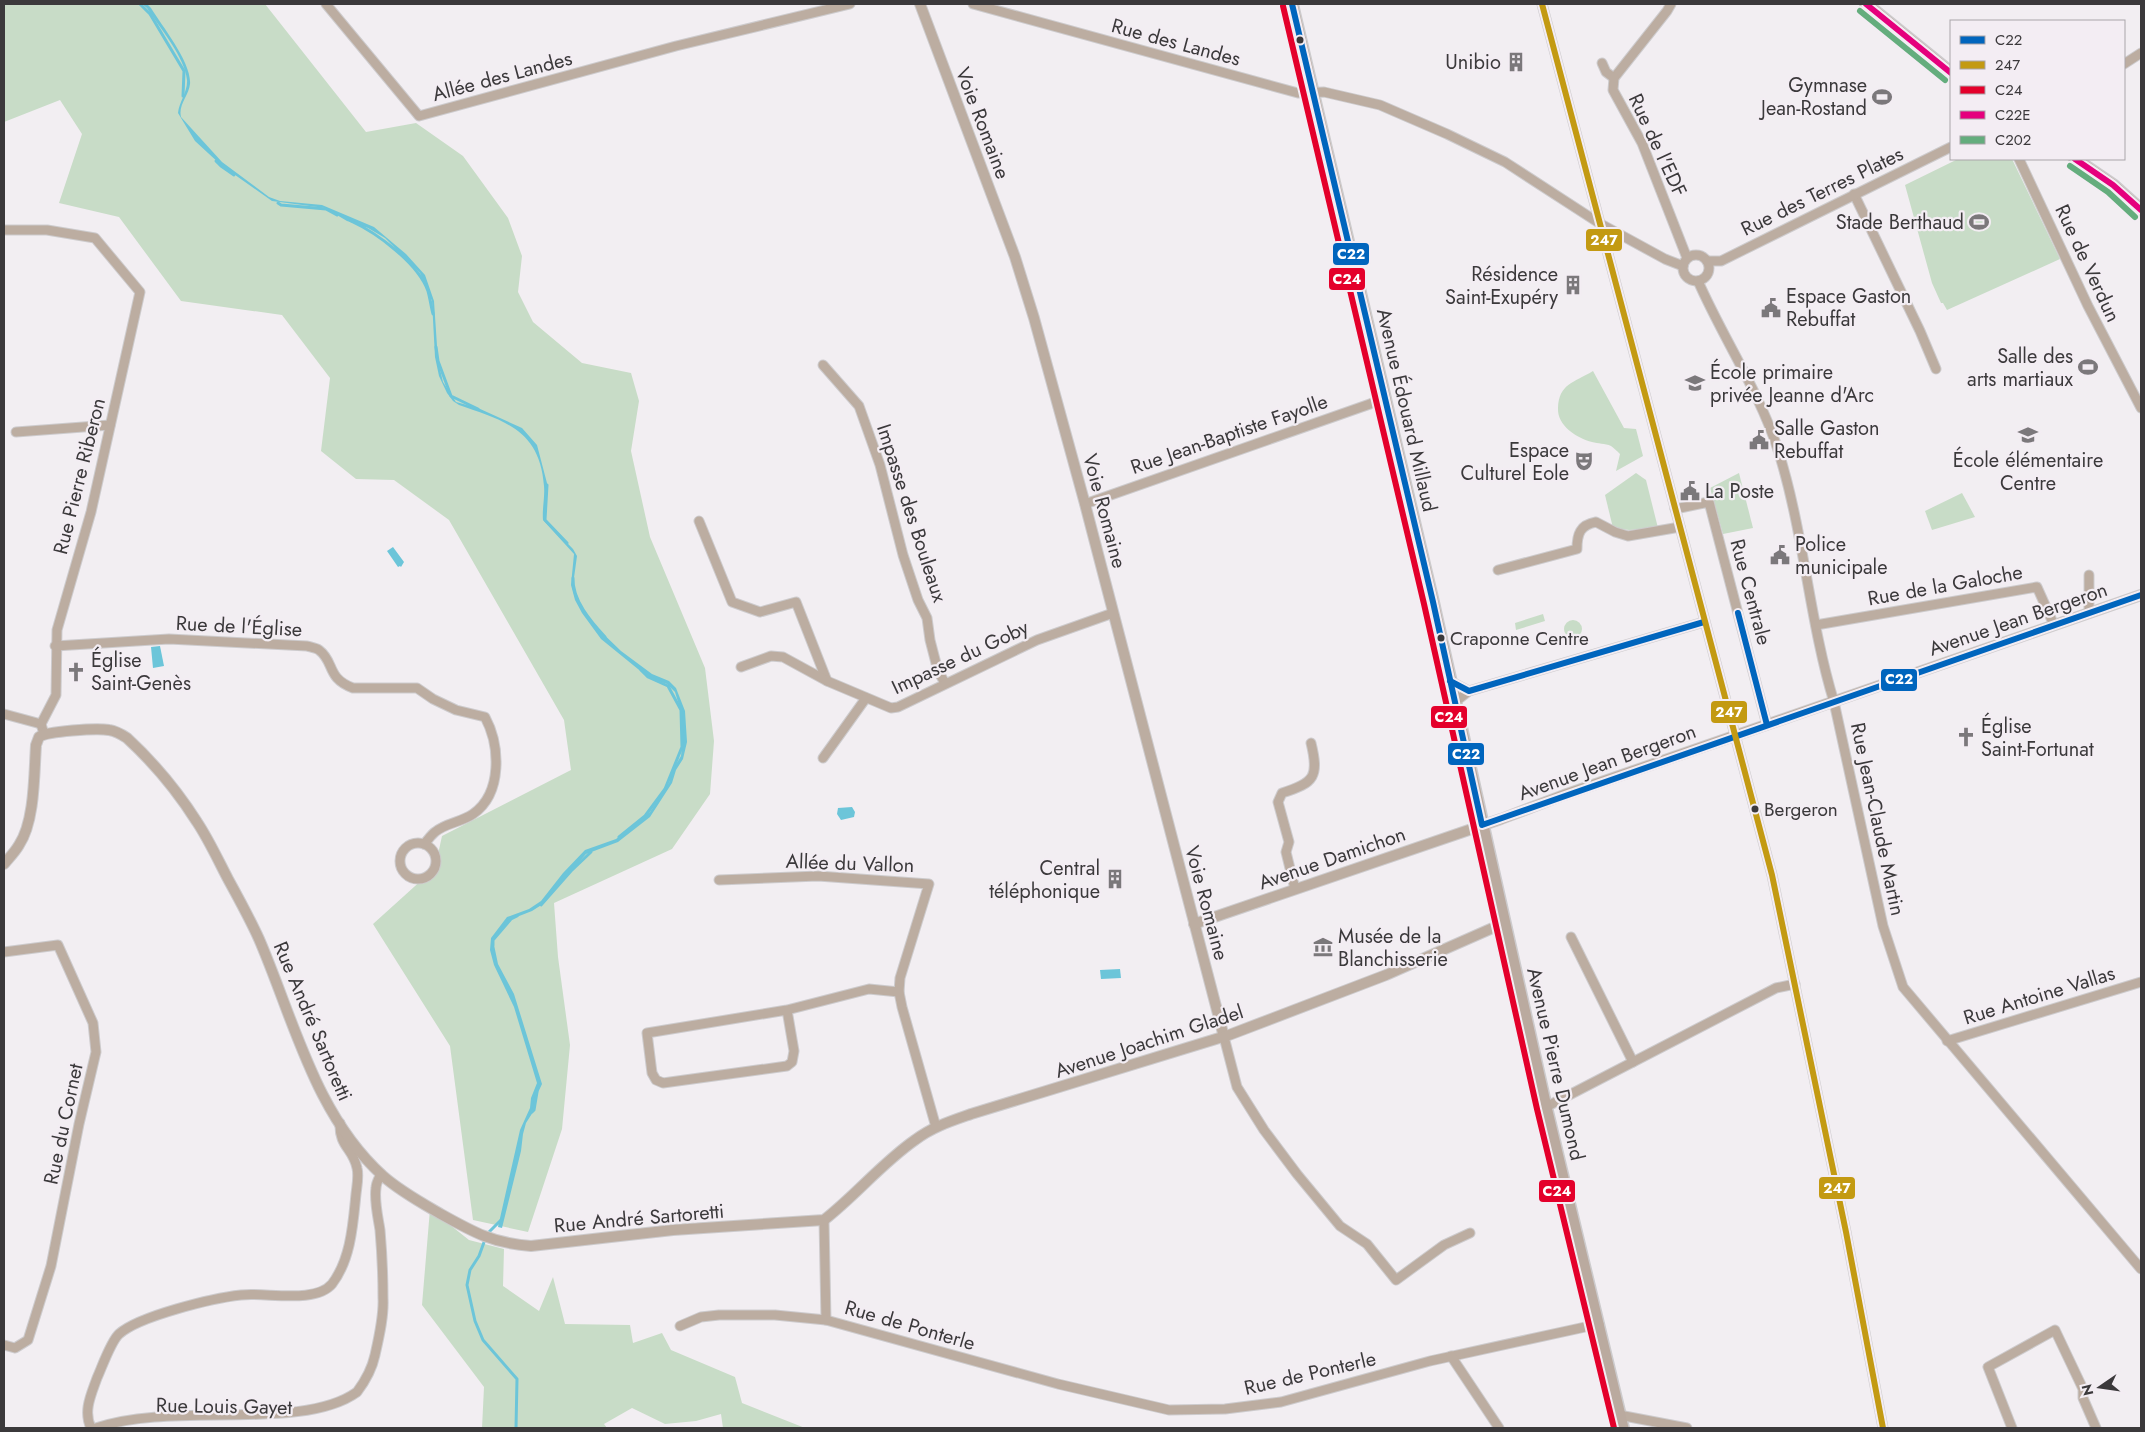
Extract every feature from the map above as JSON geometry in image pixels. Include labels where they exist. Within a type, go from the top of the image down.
[{"type":"main road","name":"Avenue Édouard Millaud","points":[[1292,4],[1385,396],[1482,825]]},
{"type":"main road","points":[[1866,4],[1950,72]]},
{"type":"main road","points":[[2076,160],[2113,185],[2141,210]]},
{"type":"main road","name":"Avenue Pierre Dumond","points":[[1482,825],[1546,1107],[1623,1428]]},
{"type":"street","name":"Allée des Landes","points":[[326,4],[419,116],[676,46],[850,4]]},
{"type":"street","name":"Voie Romaine","points":[[920,4],[1015,257],[1085,504],[1224,1037]]},
{"type":"street","name":"Rue des Landes","points":[[973,4],[1298,93],[1312,94]]},
{"type":"street","points":[[1542,4],[1772,875],[1846,1232],[1883,1428]]},
{"type":"street","name":"Rue de l'EDF","points":[[1671,4],[1667,12],[1614,78],[1613,90],[1642,143],[1685,262]]},
{"type":"street","points":[[2125,63],[2141,53]]},
{"type":"street","points":[[1602,63],[1606,72],[1614,78]]},
{"type":"street","points":[[1312,94],[1324,92],[1380,105],[1447,134],[1505,162],[1599,223],[1665,259],[1685,262],[1696,255],[1700,256],[1707,261],[1708,274],[1698,281],[1686,278],[1685,262]]},
{"type":"street","name":"Rue des Terres Plates","points":[[1707,261],[1721,261],[1950,147]]},
{"type":"street","name":"Rue de Verdun","points":[[2019,160],[2062,247],[2088,306],[2141,408]]},
{"type":"street","points":[[1854,194],[1920,331],[1936,369]]},
{"type":"street","name":"Rue Pierre Riberon","points":[[4,230],[47,230],[95,238],[140,292],[91,512],[57,630],[55,646],[56,694],[42,729]]},
{"type":"street","name":"Rue Jean-Claude Martin","points":[[1698,281],[1756,396],[1778,450],[1816,625],[1823,667],[1834,702],[1883,926],[1903,987],[2141,1269]]},
{"type":"street","name":"Impasse des Bouleaux","points":[[823,365],[859,406],[880,464],[906,564],[918,600],[927,618],[930,640],[938,671],[944,683]]},
{"type":"street","name":"Rue Jean-Baptiste Fayolle","points":[[1085,504],[1370,404],[1385,396]]},
{"type":"street","points":[[16,432],[110,425]]},
{"type":"street","name":"Rue Centrale","points":[[1675,509],[1709,502],[1767,725]]},
{"type":"street","points":[[699,521],[732,602],[760,612],[796,602],[827,682]]},
{"type":"street","points":[[1498,570],[1577,549],[1579,532],[1588,523],[1596,522],[1615,532],[1628,536],[1680,527]]},
{"type":"street","points":[[2089,575],[2089,613]]},
{"type":"street","name":"Rue de la Galoche","points":[[1816,625],[2038,587],[2054,625]]},
{"type":"street","name":"Avenue Jean Bergeron","points":[[1482,825],[2141,594]]},
{"type":"street","name":"Impasse du Goby","points":[[741,666],[771,656],[783,657],[827,682],[891,708],[898,707],[944,683],[1037,640],[1113,613]]},
{"type":"street","points":[[1455,702],[1469,691],[1704,622]]},
{"type":"street","name":"Rue de l'Église","points":[[55,646],[169,639],[307,646],[319,651],[336,678],[353,688],[417,688],[433,699],[456,710],[485,717],[492,731],[496,767],[490,794],[474,814],[436,831],[424,844]]},
{"type":"street","points":[[1450,681],[1469,691]]},
{"type":"street","points":[[823,758],[866,698]]},
{"type":"street","points":[[4,714],[42,729],[36,745],[30,814],[26,829],[20,844],[4,864]]},
{"type":"street","name":"Rue André Sartoretti","points":[[42,729],[108,729],[119,732],[136,746],[185,804],[198,824],[259,938],[316,1082],[340,1123],[381,1174],[397,1188],[489,1240],[531,1246],[673,1230],[824,1220]]},
{"type":"street","points":[[1295,889],[1286,852],[1289,842],[1278,802],[1282,793],[1306,784],[1312,774],[1316,765],[1311,743]]},
{"type":"street","name":"Avenue Damichon","points":[[1194,924],[1482,825]]},
{"type":"street","points":[[412,844],[424,844],[430,846],[436,856],[436,868],[428,877],[422,879],[410,878],[402,869],[400,857],[407,847],[412,844]]},
{"type":"street","name":"Allée du Vallon","points":[[719,880],[818,876],[929,884],[900,978],[899,992],[936,1127]]},
{"type":"street","name":"Avenue Joachim Gladel","points":[[824,1220],[842,1206],[908,1145],[936,1127],[971,1114],[1224,1037],[1386,975],[1504,923]]},
{"type":"street","points":[[1570,937],[1633,1062]]},
{"type":"street","name":"Rue du Cornet","points":[[4,952],[58,945],[93,1024],[96,1052],[79,1124],[51,1266],[28,1340],[15,1348],[4,1345]]},
{"type":"street","name":"Rue Antoine Vallas","points":[[1947,1041],[2141,982]]},
{"type":"street","points":[[1546,1107],[1776,988],[1795,984]]},
{"type":"street","points":[[787,1010],[794,1051],[792,1062],[787,1066],[663,1083],[656,1080],[652,1073],[647,1034],[787,1010],[870,989],[899,992]]},
{"type":"street","points":[[1224,1037],[1236,1088],[1264,1130],[1340,1226],[1368,1244],[1396,1280],[1444,1245],[1470,1233]]},
{"type":"street","points":[[91,1428],[87,1419],[88,1405],[96,1381],[118,1335],[131,1326],[180,1309],[239,1295],[257,1293],[309,1296],[319,1293],[330,1286],[338,1276],[352,1232],[358,1174],[355,1160],[339,1136],[340,1123]]},
{"type":"street","points":[[334,1413],[348,1404],[367,1379],[376,1349],[383,1301],[376,1189],[381,1174]]},
{"type":"street","name":"Rue de Ponterle","points":[[824,1220],[826,1320]]},
{"type":"street","name":"Rue de Ponterle","points":[[680,1326],[701,1317],[719,1315],[775,1315],[826,1320],[1058,1384],[1169,1410],[1225,1410],[1281,1402],[1451,1356],[1599,1324]]},
{"type":"street","points":[[2012,1428],[1988,1367],[2055,1330],[2083,1389],[2082,1398],[2096,1428]]},
{"type":"street","points":[[1451,1356],[1499,1428]]},
{"type":"street","points":[[1619,1415],[1687,1428]]},
{"type":"street","name":"Rue Louis Gayet","points":[[96,1428],[118,1422],[179,1421],[215,1425]]},
{"type":"green space","points":[[4,4],[265,4],[366,132],[416,123],[463,156],[508,218],[522,256],[518,292],[533,322],[582,363],[631,373],[639,401],[631,451],[650,537],[705,668],[714,741],[710,794],[672,849],[554,903],[558,957],[570,1045],[562,1129],[528,1232],[473,1220],[450,1046],[373,924],[435,868],[442,836],[571,770],[564,720],[449,520],[394,480],[356,479],[321,451],[330,378],[282,315],[181,301],[119,217],[59,203],[82,134],[60,100],[4,122]]},
{"type":"green space","name":"Stade Berthaud","points":[[1956,160],[2012,160],[2060,259],[1947,310],[1943,303],[1941,303],[1932,283],[1905,185]]},
{"type":"green space","points":[[1593,371],[1624,428],[1636,429],[1643,456],[1616,471],[1620,454],[1618,452],[1609,445],[1580,438],[1564,426],[1559,414],[1559,400],[1564,389]]},
{"type":"green space","points":[[1636,473],[1646,480],[1658,528],[1629,530],[1613,528],[1605,495]]},
{"type":"green space","points":[[1739,473],[1753,528],[1723,534],[1710,488]]},
{"type":"green space","points":[[1962,493],[1975,517],[1932,530],[1925,511]]},
{"type":"green space","points":[[1543,614],[1545,621],[1516,630],[1515,623]]},
{"type":"green space","points":[[1573,620],[1579,623],[1582,629],[1579,635],[1573,638],[1567,635],[1564,629],[1567,623]]},
{"type":"green space","points":[[430,1209],[469,1240],[504,1249],[503,1286],[539,1311],[553,1277],[565,1324],[630,1325],[633,1343],[662,1333],[671,1350],[735,1377],[742,1403],[805,1428],[723,1428],[721,1414],[696,1421],[665,1424],[632,1408],[604,1424],[607,1428],[482,1428],[484,1387],[422,1305]]},
{"type":"water","points":[[142,4],[147,4],[151,8],[186,66],[190,84],[182,104],[181,117],[222,162],[269,197],[280,201],[322,205],[374,227],[406,254],[425,275],[434,301],[438,361],[443,382],[456,402],[478,408],[522,428],[537,445],[548,487],[545,520],[573,549],[577,556],[573,585],[582,608],[591,622],[621,651],[652,674],[669,681],[676,688],[685,711],[687,742],[683,759],[676,770],[672,783],[650,817],[618,842],[586,854],[543,904],[532,911],[509,920],[493,940],[498,964],[514,994],[542,1084],[535,1099],[533,1112],[526,1123],[502,1228],[498,1227],[520,1130],[530,1108],[531,1098],[537,1083],[514,1007],[494,965],[490,950],[491,938],[507,917],[529,909],[541,901],[563,873],[585,850],[616,839],[650,812],[669,783],[672,771],[681,756],[681,712],[675,692],[667,684],[649,678],[601,639],[582,613],[575,600],[571,585],[574,554],[543,520],[544,490],[541,467],[536,452],[517,430],[505,423],[459,405],[453,401],[447,393],[439,376],[435,357],[432,301],[420,273],[385,238],[368,228],[347,221],[325,208],[272,201],[221,165],[195,141],[178,113],[187,84],[182,62],[147,8]]},
{"type":"water","points":[[393,547],[404,562],[401,567],[398,567],[387,551]]},
{"type":"water","points":[[160,646],[164,666],[153,668],[151,647]]},
{"type":"water","points":[[852,807],[855,812],[854,817],[841,820],[837,814],[838,808]]},
{"type":"water","points":[[1120,969],[1121,978],[1101,979],[1100,970]]},
{"type":"waterway","points":[[140,4],[150,14],[184,71],[183,96]]},
{"type":"waterway","points":[[216,161],[234,175]]},
{"type":"waterway","points":[[278,203],[281,205],[326,209],[337,215]]},
{"type":"waterway","points":[[351,221],[373,233],[396,250],[415,270],[423,280],[428,291],[433,314]]},
{"type":"waterway","points":[[436,347],[438,361],[451,396],[478,409]]},
{"type":"waterway","points":[[547,485],[545,520],[567,543]]},
{"type":"waterway","points":[[573,578],[576,594],[583,610],[605,637]]},
{"type":"waterway","points":[[619,837],[645,816],[665,789],[682,747],[681,710],[668,686],[648,677],[641,670]]},
{"type":"waterway","points":[[541,905],[571,871],[591,852]]},
{"type":"waterway","points":[[493,945],[493,940],[511,919],[517,916]]},
{"type":"waterway","points":[[532,1112],[537,1092]]},
{"type":"waterway","points":[[501,1220],[487,1234],[479,1256],[470,1270],[467,1285],[475,1321],[483,1340],[517,1379],[516,1428]]},
{"type":"transit line","name":"C22","points":[[1292,4],[1433,602],[1482,825],[2141,595]]},
{"type":"transit line","name":"247","points":[[1542,4],[1772,875],[1846,1232],[1883,1428]]},
{"type":"transit line","name":"C22E","points":[[1866,4],[1950,72]]},
{"type":"transit line","name":"C24","points":[[1283,6],[1424,604],[1537,1109],[1614,1428]]},
{"type":"transit line","name":"C202","points":[[1860,11],[1945,80]]},
{"type":"transit line","name":"C22E","points":[[2076,160],[2113,185],[2141,210]]},
{"type":"transit line","name":"C202","points":[[2070,166],[2108,192],[2135,217]]},
{"type":"transit line","name":"C22","points":[[1738,613],[1767,725]]},
{"type":"transit line","name":"C22","points":[[1450,681],[1469,691],[1704,622]]},
{"type":"place","name":"Unibio","points":[[1516,62]]},
{"type":"place","name":"Gymnase Jean-Rostand","points":[[1882,97]]},
{"type":"place","name":"Stade Berthaud","points":[[1979,222]]},
{"type":"place","name":"Résidence Saint-Exupéry","points":[[1573,285]]},
{"type":"place","name":"Espace Gaston Rebuffat","points":[[1771,308]]},
{"type":"place","name":"Salle des arts martiaux","points":[[2088,367]]},
{"type":"place","name":"École primaire privée Jeanne d'Arc","points":[[1695,383]]},
{"type":"place","name":"École élémentaire Centre","points":[[2028,435]]},
{"type":"place","name":"Salle Gaston Rebuffat","points":[[1759,440]]},
{"type":"place","name":"Espace Culturel Eole","points":[[1584,461]]},
{"type":"place","name":"La Poste","points":[[1690,491]]},
{"type":"place","name":"Police municipale","points":[[1780,555]]},
{"type":"place","name":"Craponne Centre","points":[[1441,638]]},
{"type":"place","name":"Église Saint-Genès","points":[[76,672]]},
{"type":"place","name":"Église Saint-Fortunat","points":[[1966,737]]},
{"type":"place","name":"Bergeron","points":[[1755,809]]},
{"type":"place","name":"Central téléphonique","points":[[1115,879]]},
{"type":"place","name":"Musée de la Blanchisserie","points":[[1323,947]]}]
